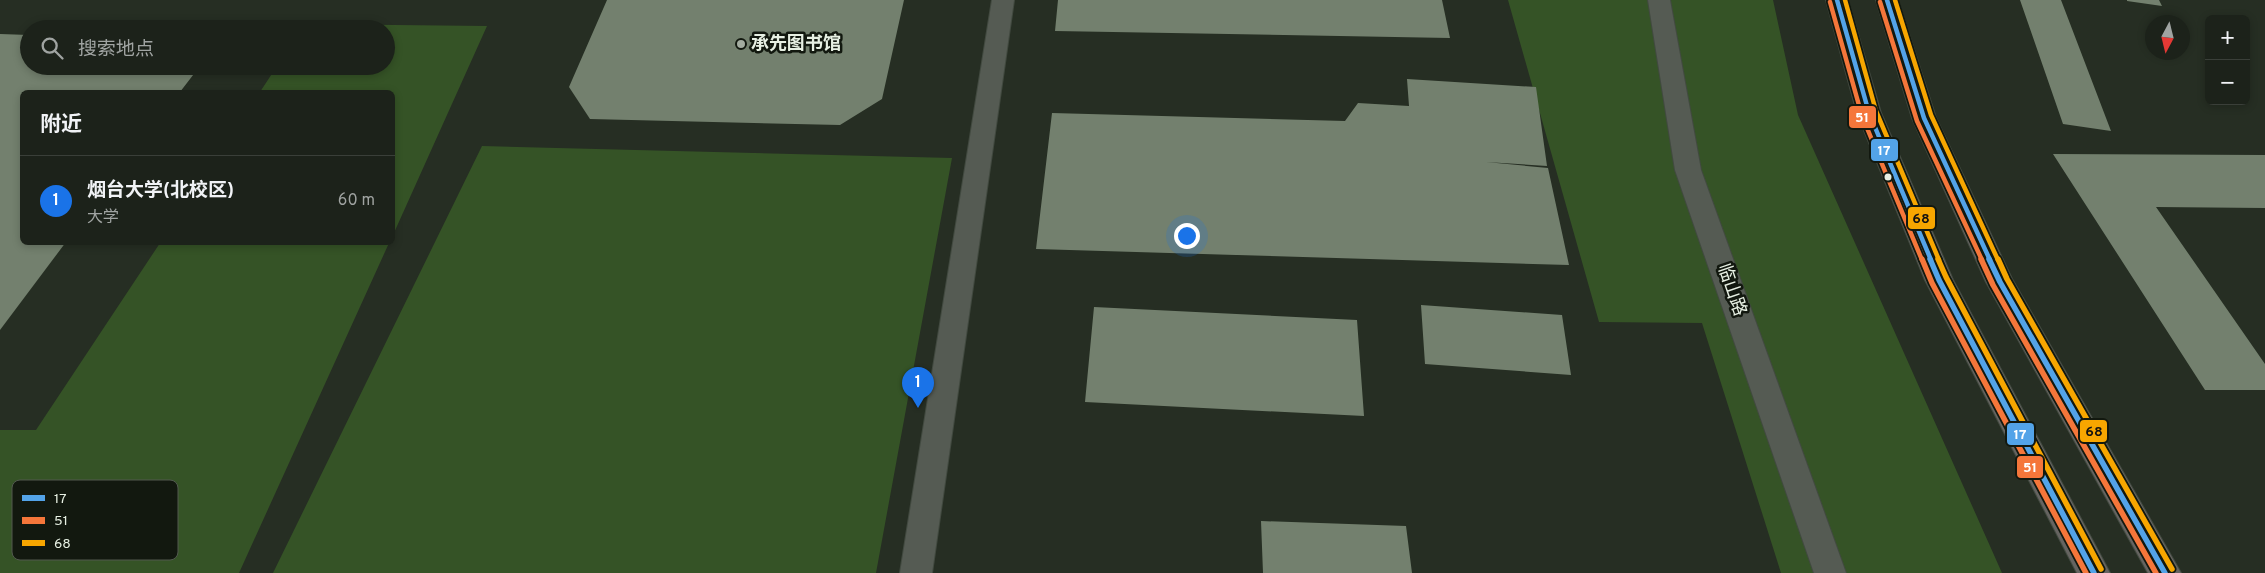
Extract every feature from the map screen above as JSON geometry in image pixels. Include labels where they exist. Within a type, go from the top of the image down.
[{"type":"main road","points":[[1837,0],[1869,113],[1939,280],[2094,573]]},
{"type":"main road","points":[[1887,0],[1924,118],[2000,282],[2165,573]]},
{"type":"lane","points":[[916,573],[1003,0]]},
{"type":"lane","name":"临山路","points":[[1659,0],[1688,170],[1830,573]]},
{"type":"green space","points":[[1508,0],[1773,0],[1798,115],[2002,573],[1781,573],[1702,323],[1599,322]]},
{"type":"green space","points":[[395,25],[487,26],[395,231],[395,90],[261,90],[271,75],[395,75]]},
{"type":"green space","points":[[482,146],[952,158],[876,573],[273,573]]},
{"type":"green space","points":[[159,245],[388,245],[239,573],[0,573],[0,430],[36,430]]},
{"type":"building","name":"承先图书馆","points":[[607,0],[904,0],[882,99],[840,125],[590,119],[569,87]]},
{"type":"building","points":[[1058,0],[1442,0],[1450,38],[1055,31]]},
{"type":"building","points":[[2020,0],[2061,0],[2111,131],[2063,124]]},
{"type":"building","points":[[2159,0],[2162,6],[2127,1]]},
{"type":"building","points":[[0,34],[20,35],[20,75],[193,75],[182,90],[20,90],[20,245],[64,245],[0,330]]},
{"type":"building","points":[[1407,79],[1536,87],[1547,166],[1486,162],[1548,168],[1569,265],[1036,249],[1052,113],[1345,121],[1358,103],[1409,106]]},
{"type":"building","points":[[2053,154],[2265,155],[2265,208],[2156,207],[2265,364],[2265,390],[2205,390]]},
{"type":"building","points":[[1421,305],[1562,315],[1571,375],[1425,364]]},
{"type":"building","points":[[1094,307],[1357,320],[1364,416],[1085,402]]},
{"type":"building","points":[[1261,521],[1406,526],[1412,573],[1263,573]]},
{"type":"transit line","name":"17","points":[[1837,0],[1869,113],[1939,280],[2094,573]]},
{"type":"transit line","name":"68","points":[[1845,0],[1876,111],[1946,277],[2101,569]]},
{"type":"transit line","name":"17","points":[[1887,0],[1924,118],[2000,282],[2165,573]]},
{"type":"transit line","name":"68","points":[[1895,0],[1931,115],[2007,279],[2172,569]]},
{"type":"transit line","name":"51","points":[[1830,2],[1862,116],[1932,283],[2086,573]]},
{"type":"transit line","name":"51","points":[[1880,2],[1917,121],[1993,285],[2156,573]]},
{"type":"place","name":"承先图书馆","points":[[741,44]]},
{"type":"place","name":"烟台大学(北校区)","points":[[918,408]]}]
